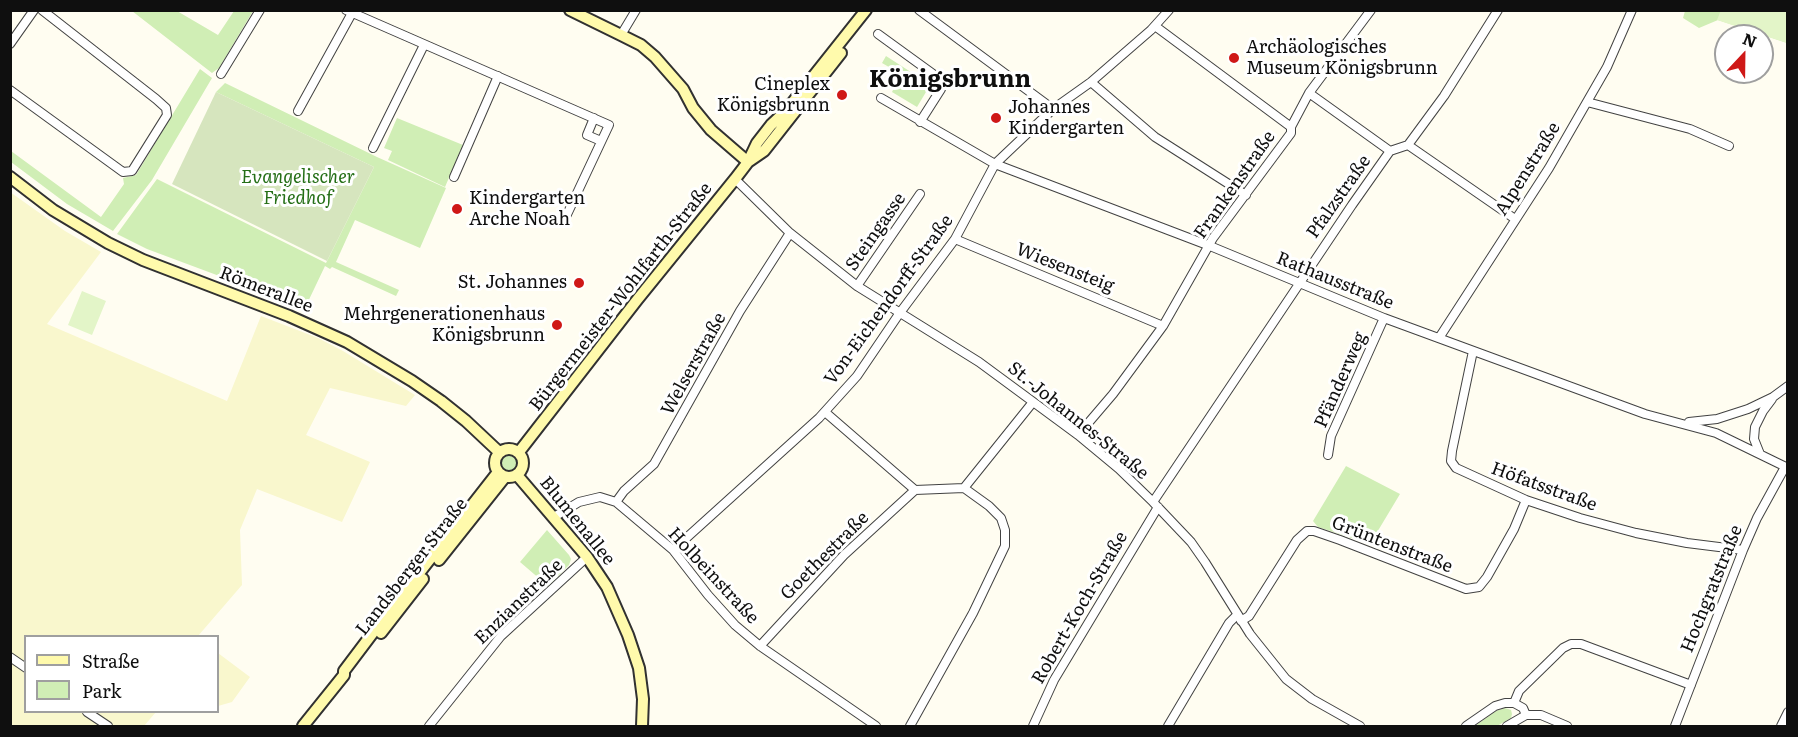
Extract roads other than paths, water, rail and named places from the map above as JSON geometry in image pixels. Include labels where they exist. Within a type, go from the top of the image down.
[{"type":"street","points":[[10,44],[34,10]]},
{"type":"street","points":[[10,90],[123,172],[132,171],[167,115],[166,108],[156,99],[42,10]]},
{"type":"street","points":[[221,74],[260,10]]},
{"type":"street","points":[[570,10],[641,45],[655,57],[682,89],[693,108],[711,130],[748,162]]},
{"type":"street","points":[[621,34],[636,10]]},
{"type":"street","name":"Bürgermeister-Wohlfarth-Straße","points":[[519,452],[748,162],[764,151],[767,138],[785,112],[866,10]]},
{"type":"street","name":"Bürgermeister-Wohlfarth-Straße","points":[[767,138],[874,10]]},
{"type":"street","points":[[919,10],[1053,109]]},
{"type":"street","name":"Von-Eichendorff-Straße","points":[[673,550],[825,412],[857,376],[899,314],[955,239],[995,164],[1053,109],[1091,82],[1155,26],[1169,10]]},
{"type":"street","name":"Frankenstraße","points":[[1078,435],[1117,388],[1163,326],[1213,238],[1291,133],[1291,127],[1309,93],[1371,10]]},
{"type":"street","points":[[1498,10],[1444,96],[1408,146],[1515,219]]},
{"type":"street","name":"Alpenstraße","points":[[1439,338],[1548,168],[1587,102],[1615,50],[1632,10]]},
{"type":"street","points":[[298,111],[349,12],[609,125],[562,223]]},
{"type":"street","points":[[1155,26],[1291,127]]},
{"type":"street","points":[[878,34],[940,79],[942,86],[920,122]]},
{"type":"street","points":[[373,148],[424,45]]},
{"type":"street","points":[[454,177],[498,76]]},
{"type":"street","points":[[1091,82],[1155,137],[1246,195]]},
{"type":"street","points":[[1309,93],[1390,151]]},
{"type":"street","name":"Rathausstraße","points":[[881,98],[995,164],[1210,246],[1384,318],[1645,414],[1682,422],[1716,433],[1786,467]]},
{"type":"street","points":[[1587,102],[1690,129],[1729,146]]},
{"type":"street","points":[[594,118],[587,135],[602,141]]},
{"type":"street","name":"Pfalzstraße","points":[[1155,504],[1298,283],[1390,151],[1408,146]]},
{"type":"street","name":"Römerallee","points":[[10,177],[53,210],[108,243],[143,260],[289,316],[339,338],[372,356],[441,401],[499,453]]},
{"type":"street","name":"St.-Johannes-Straße","points":[[735,179],[790,232],[856,286],[963,351],[1078,435],[1119,469],[1191,542],[1270,662],[1297,689],[1360,726]]},
{"type":"street","name":"Steingasse","points":[[856,286],[920,194]]},
{"type":"street","name":"Welserstraße","points":[[616,502],[624,491],[650,469],[658,458],[740,311],[790,232]]},
{"type":"street","name":"Wiesensteig","points":[[955,239],[1163,326]]},
{"type":"street","name":"Pfänderweg","points":[[1328,455],[1331,436],[1384,318]]},
{"type":"street","name":"Höfatsstraße","points":[[1473,351],[1454,440],[1451,461],[1456,468],[1527,501],[1635,533],[1743,550]]},
{"type":"street","points":[[1682,422],[1718,419],[1748,409],[1773,397],[1788,386]]},
{"type":"street","points":[[1760,454],[1754,439],[1755,428],[1773,397]]},
{"type":"street","points":[[964,488],[1033,402]]},
{"type":"street","points":[[825,412],[915,490],[964,488],[1001,518],[1005,530],[1005,546],[973,613],[910,726]]},
{"type":"street","points":[[511,449],[519,452],[524,464],[518,475],[501,475],[494,464],[499,453],[511,449]]},
{"type":"street","name":"Hochgratstraße","points":[[1675,726],[1743,550],[1757,518],[1786,467]]},
{"type":"street","name":"Landsberger Straße","points":[[303,726],[344,675],[344,671],[367,640],[501,475]]},
{"type":"street","name":"Blumenallee","points":[[518,475],[587,557],[599,573],[614,601],[639,668],[643,692],[642,726]]},
{"type":"street","name":"Goethestraße","points":[[760,646],[843,555],[915,490]]},
{"type":"street","points":[[554,517],[579,502],[600,497],[616,502]]},
{"type":"street","name":"Grüntenstraße","points":[[1239,618],[1249,616],[1298,540],[1307,531],[1323,533],[1455,586],[1473,590],[1479,587],[1487,577],[1514,530],[1527,501]]},
{"type":"street","name":"Holbeinstraße","points":[[616,502],[673,550],[735,625],[760,646],[876,726]]},
{"type":"street","name":"Robert-Koch-Straße","points":[[1033,726],[1059,672],[1155,504]]},
{"type":"street","name":"Enzianstraße","points":[[429,726],[501,636],[587,557]]},
{"type":"street","points":[[1168,726],[1224,631],[1239,618]]},
{"type":"street","points":[[1514,703],[1519,691],[1563,648],[1571,644],[1581,644],[1691,685]]},
{"type":"street","points":[[10,657],[24,667]]},
{"type":"street","points":[[1466,726],[1495,706],[1506,703],[1514,703],[1523,708],[1527,715]]},
{"type":"street","points":[[1781,726],[1788,712]]},
{"type":"street","points":[[90,713],[108,726]]},
{"type":"street","points":[[1507,726],[1527,715],[1541,715],[1567,726]]},
{"type":"place","name":"Archäologisches Museum Königsbrunn","points":[[1234,58]]},
{"type":"place","name":"Cineplex Königsbrunn","points":[[842,95]]},
{"type":"place","name":"Johannes Kindergarten","points":[[996,118]]},
{"type":"place","name":"Kindergarten Arche Noah","points":[[457,209]]},
{"type":"place","name":"St. Johannes","points":[[579,283]]},
{"type":"place","name":"Mehrgenerationenhaus Königsbrunn","points":[[557,325]]},
{"type":"district","name":"Königsbrunn","points":[[950,80]]},
{"type":"park label","name":"Evangelischer Friedhof","points":[[298,188]]}]
